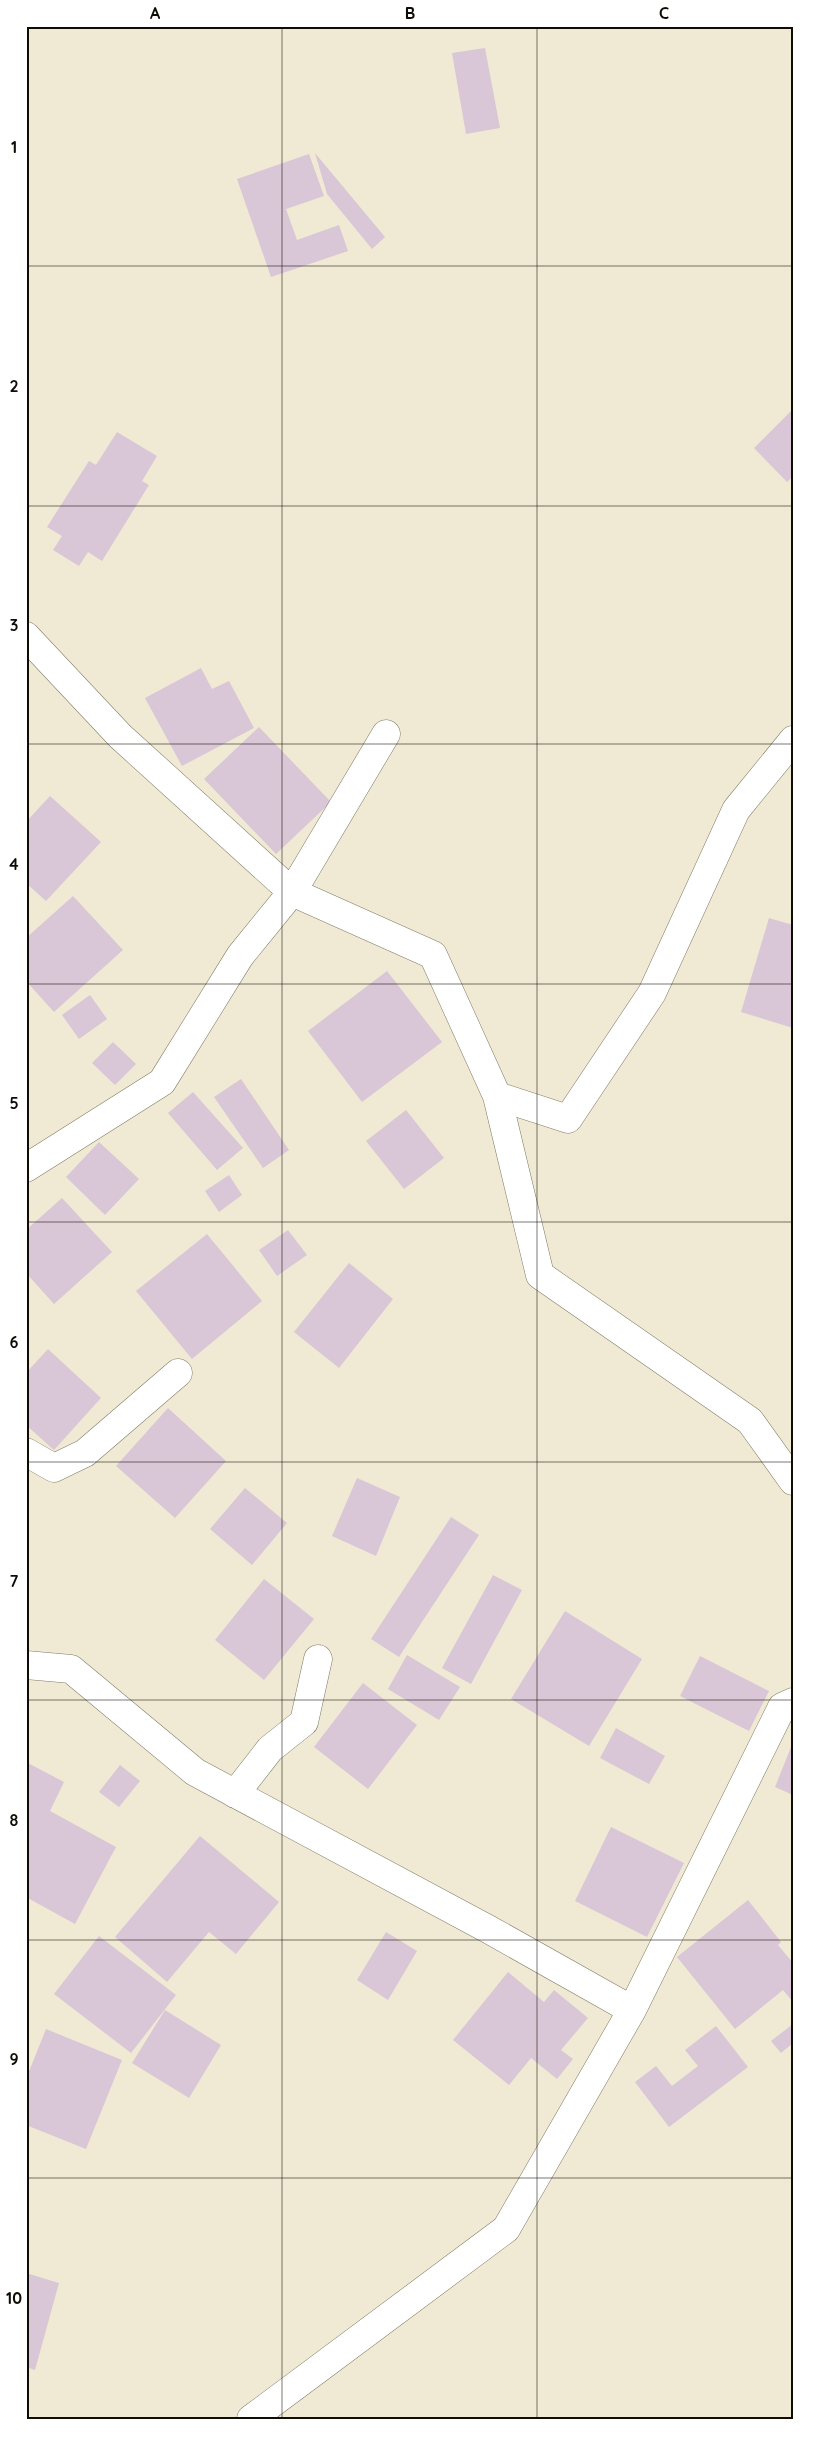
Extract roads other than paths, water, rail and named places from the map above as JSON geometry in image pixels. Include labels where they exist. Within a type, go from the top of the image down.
[{"type":"street","points":[[26,636],[120,736],[292,892],[433,955],[497,1096],[540,1276],[750,1421],[793,1481]]},
{"type":"street","points":[[26,1168],[162,1082],[240,956],[292,892],[386,734]]},
{"type":"street","points":[[497,1096],[568,1119],[652,993],[736,810],[793,740]]},
{"type":"street","points":[[26,1452],[54,1468],[85,1453],[178,1372]]},
{"type":"street","points":[[235,1794],[270,1749],[304,1722],[318,1659]]},
{"type":"street","points":[[26,1665],[71,1669],[195,1772],[488,1929],[632,2010]]},
{"type":"street","points":[[251,2419],[506,2229],[632,2010],[782,1707],[793,1702]]}]
